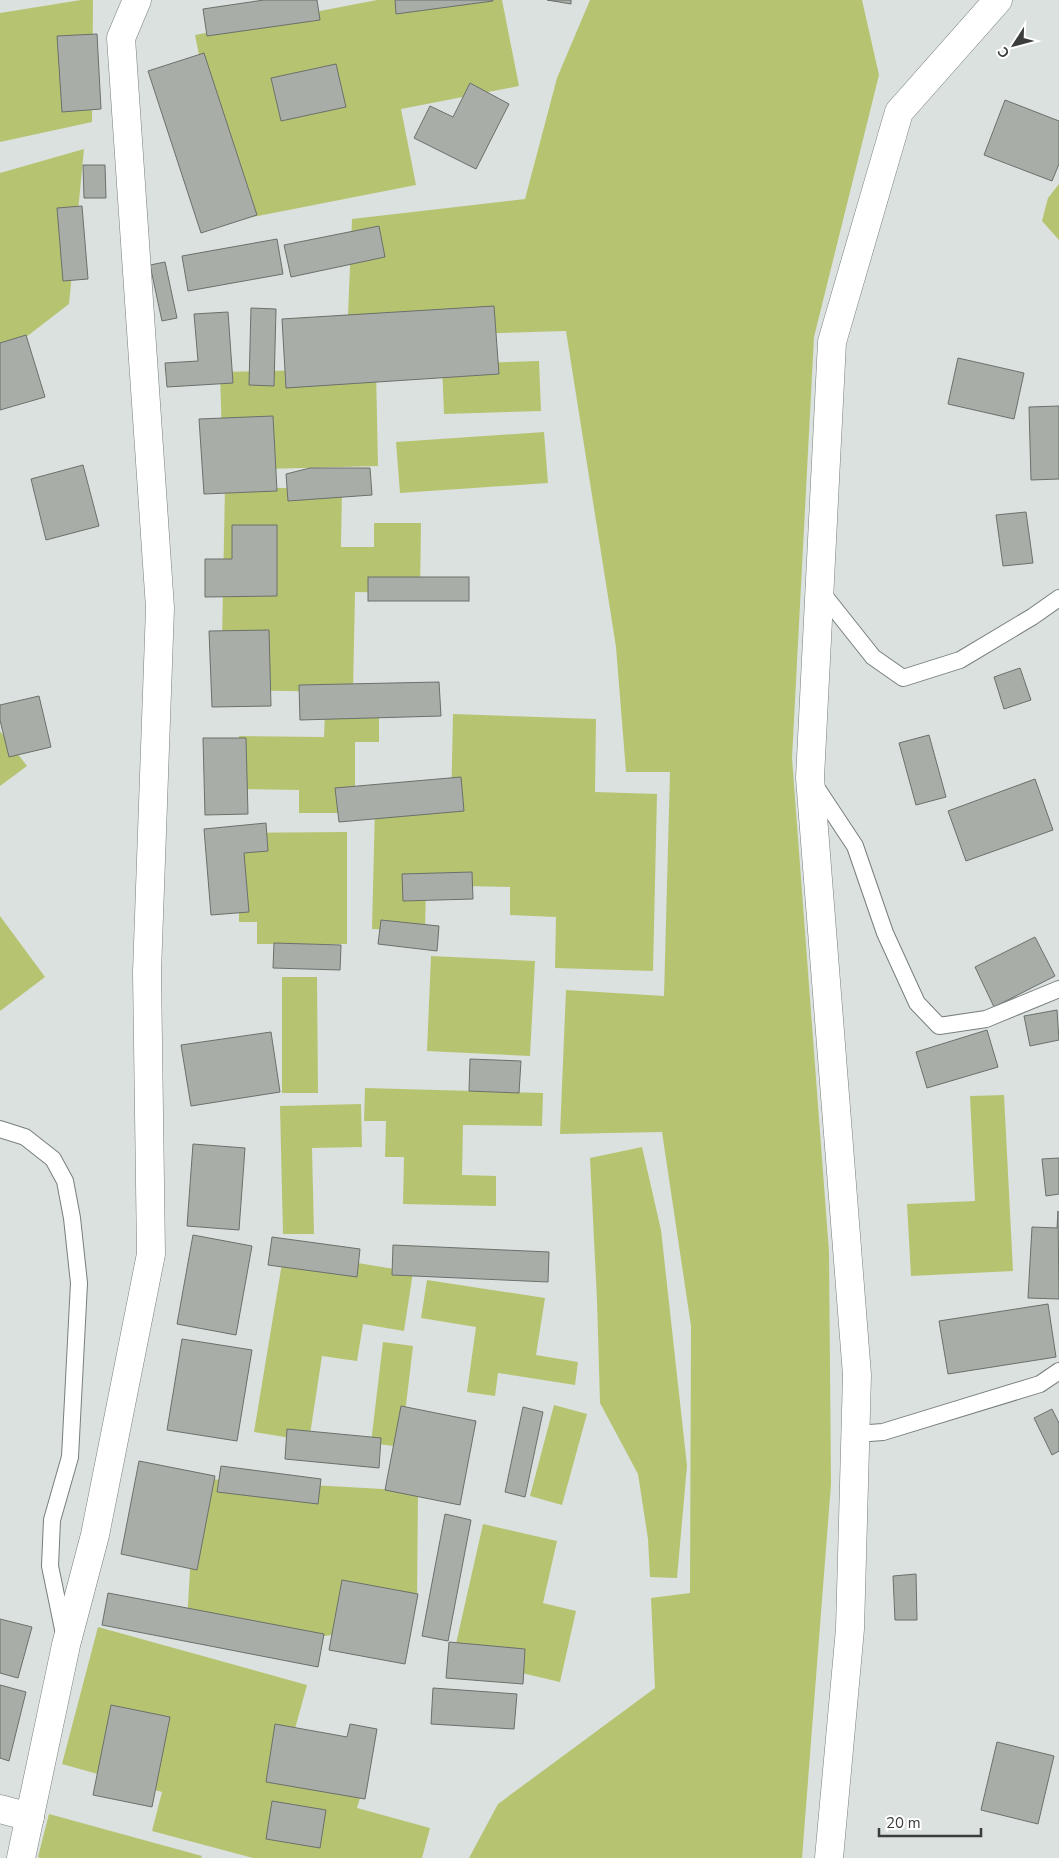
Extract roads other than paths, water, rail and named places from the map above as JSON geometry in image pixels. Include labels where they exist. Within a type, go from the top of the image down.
[{"type":"street","points":[[21,1858],[66,1645],[95,1534],[151,1254],[147,972],[160,608],[121,38],[137,0]]},
{"type":"street","points":[[829,1858],[850,1629],[857,1375],[810,778],[832,342],[899,112],[998,0]]},
{"type":"street","points":[[0,1809],[30,1817]]},
{"type":"lane","points":[[820,589],[873,657],[904,678],[960,660],[1059,598]]},
{"type":"lane","points":[[810,778],[855,846],[885,933],[917,1003],[939,1026],[986,1019],[1059,988]]},
{"type":"lane","points":[[0,1129],[24,1137],[53,1159],[66,1181],[72,1218],[79,1283],[70,1457],[52,1520],[50,1566],[66,1645]]},
{"type":"lane","points":[[856,1434],[883,1432],[1040,1384],[1059,1372]]}]
